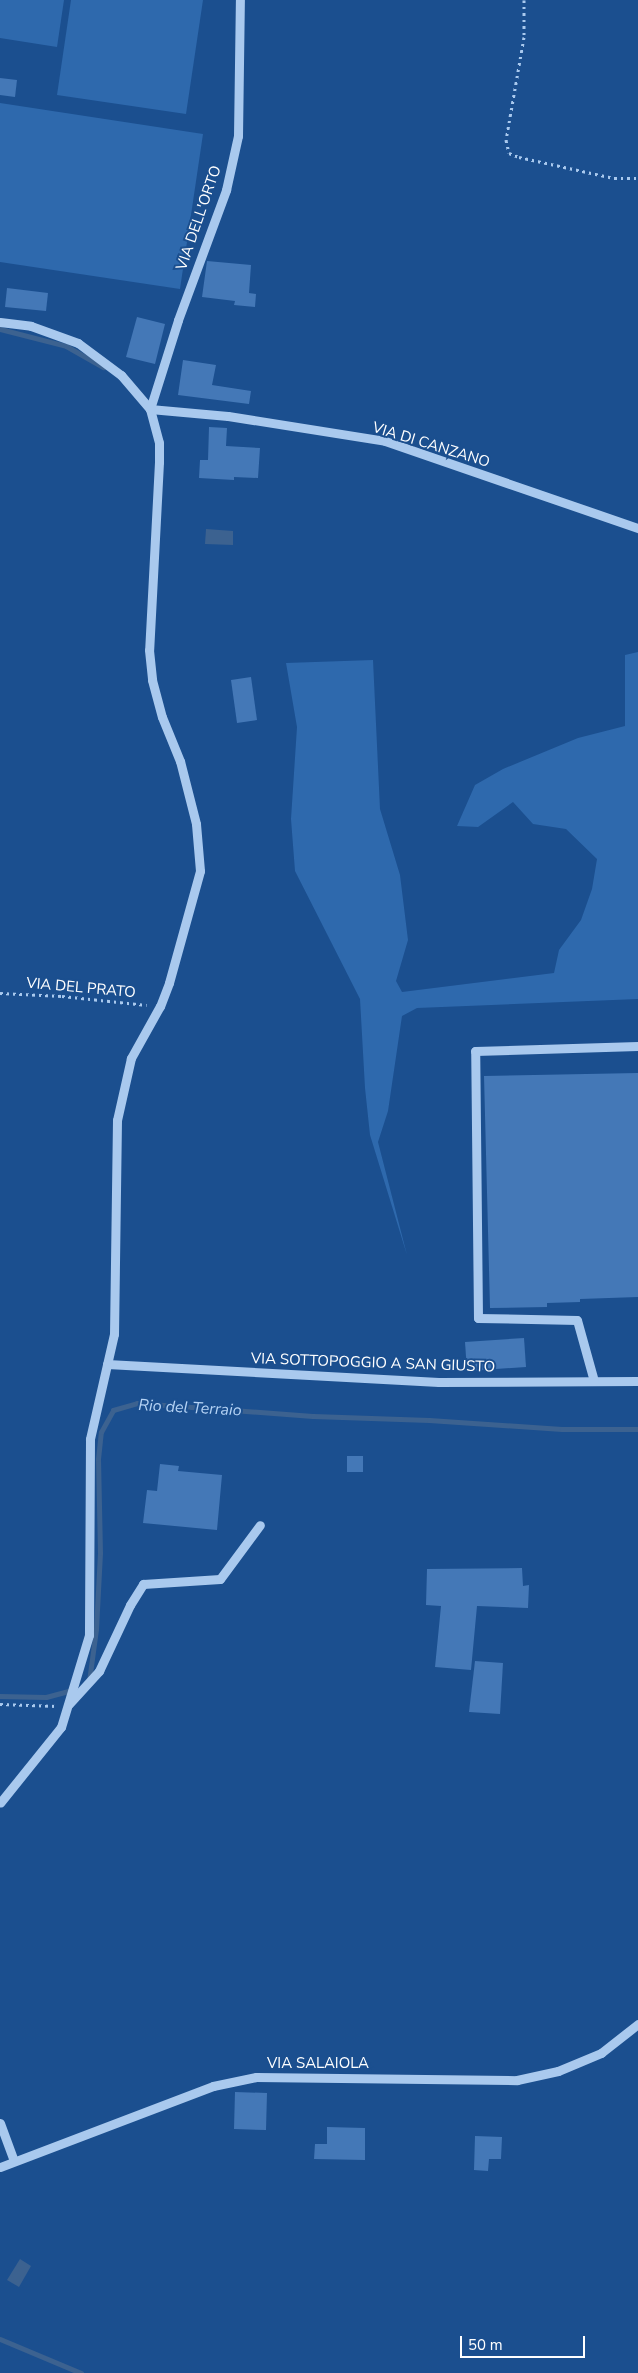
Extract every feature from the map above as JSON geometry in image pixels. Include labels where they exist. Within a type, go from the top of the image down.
[{"type":"street","name":"VIA DELL'ORTO","points":[[150,409],[178,320],[226,190],[238,136],[240,0]]},
{"type":"street","points":[[0,322],[31,326],[78,343],[102,358],[121,375],[150,409],[159,443],[160,462],[149,650],[152,680],[162,717],[180,761],[196,824],[200,871],[169,983],[160,1006],[132,1058],[118,1120],[114,1334],[90,1440],[89,1636],[61,1728],[0,1803]]},
{"type":"street","name":"VIA DI CANZANO","points":[[150,409],[228,416],[385,442],[638,528]]},
{"type":"street","points":[[594,1381],[576,1320],[478,1318],[475,1051],[638,1046]]},
{"type":"street","name":"VIA SOTTOPOGGIO A SAN GIUSTO","points":[[107,1364],[439,1382],[638,1381]]},
{"type":"street","points":[[67,1706],[99,1670],[130,1605],[143,1584],[220,1579],[260,1525]]},
{"type":"street","name":"VIA SALAIOLA","points":[[0,2167],[213,2086],[256,2077],[517,2080],[558,2071],[600,2053],[638,2024]]},
{"type":"street","points":[[0,2123],[14,2161]]},
{"type":"path","points":[[524,0],[524,37],[506,140],[510,152],[520,158],[614,178],[638,178]]},
{"type":"path","name":"VIA DEL PRATO","points":[[0,993],[62,996],[160,1006]]},
{"type":"path","points":[[0,1704],[67,1706]]},
{"type":"shaded area","points":[[0,0],[64,0],[57,47],[0,38]]},
{"type":"shaded area","points":[[71,0],[203,0],[186,114],[57,95]]},
{"type":"shaded area","points":[[0,103],[203,134],[180,289],[0,262]]},
{"type":"shaded area","points":[[206,529],[233,531],[233,545],[205,544]]},
{"type":"shaded area","points":[[638,652],[638,999],[417,1008],[402,1016],[388,1111],[378,1142],[407,1255],[370,1135],[365,1088],[360,999],[295,871],[291,819],[297,727],[286,663],[373,660],[380,809],[400,875],[408,940],[396,981],[402,992],[554,973],[559,950],[581,920],[592,889],[597,859],[566,829],[533,824],[513,802],[478,827],[457,826],[475,785],[503,769],[578,738],[625,726],[625,655]]},
{"type":"shaded area","points":[[20,2259],[31,2266],[19,2287],[7,2280]]},
{"type":"building","points":[[0,78],[17,80],[15,97],[0,95]]},
{"type":"building","points":[[207,261],[251,265],[249,293],[256,294],[255,307],[234,305],[235,301],[202,297]]},
{"type":"building","points":[[7,288],[48,293],[46,311],[5,307]]},
{"type":"building","points":[[137,317],[165,324],[155,364],[126,357]]},
{"type":"building","points":[[183,360],[216,365],[212,385],[251,391],[249,404],[178,395]]},
{"type":"building","points":[[209,427],[227,428],[226,446],[260,448],[258,478],[234,477],[234,480],[199,478],[200,460],[208,460]]},
{"type":"building","points":[[251,677],[257,720],[237,723],[231,680]]},
{"type":"building","points":[[638,1073],[638,1297],[580,1299],[580,1302],[547,1303],[547,1307],[490,1308],[484,1076]]},
{"type":"building","points":[[524,1338],[526,1367],[467,1371],[465,1342]]},
{"type":"building","points":[[347,1456],[363,1456],[363,1472],[347,1472]]},
{"type":"building","points":[[160,1464],[179,1466],[178,1471],[222,1475],[217,1530],[143,1523],[147,1490],[157,1491]]},
{"type":"building","points":[[522,1568],[523,1586],[529,1585],[528,1608],[477,1606],[471,1670],[435,1667],[441,1606],[426,1605],[427,1569]]},
{"type":"building","points":[[475,1661],[503,1663],[500,1714],[469,1712]]},
{"type":"building","points":[[235,2092],[267,2093],[266,2130],[234,2129]]},
{"type":"building","points":[[327,2127],[365,2128],[365,2160],[314,2159],[315,2144],[327,2144]]},
{"type":"building","points":[[475,2136],[502,2137],[501,2159],[489,2159],[488,2171],[474,2170]]},
{"type":"waterway","points":[[0,329],[66,346],[103,367]]},
{"type":"waterway","name":"Rio del Terraio","points":[[89,1681],[96,1629],[100,1553],[98,1459],[101,1432],[113,1410],[137,1403],[313,1416],[429,1420],[562,1429],[638,1429]]},
{"type":"waterway","name":"Rio del Terraio","points":[[0,1696],[46,1697],[73,1690]]},
{"type":"waterway","points":[[0,2339],[81,2373]]}]
